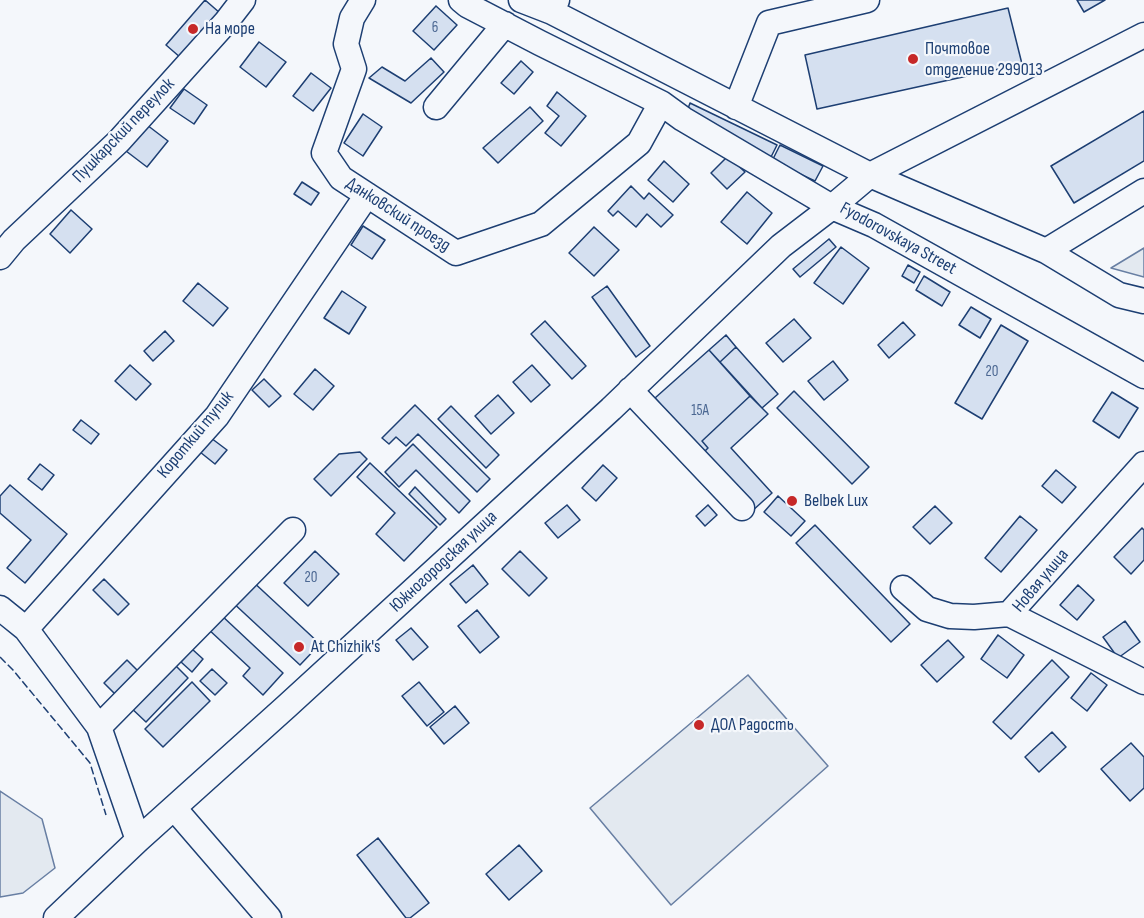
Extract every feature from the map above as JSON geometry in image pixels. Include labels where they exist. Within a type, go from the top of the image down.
[{"type":"street","name":"Пушкарский переулок","points":[[0,257],[14,240],[119,141],[243,0]]},
{"type":"street","name":"Данковский проезд","points":[[363,0],[352,18],[346,44],[354,69],[324,153],[341,178],[456,253],[541,224],[639,143],[661,103]]},
{"type":"street","points":[[461,0],[540,43],[661,103],[683,119],[832,207]]},
{"type":"street","points":[[521,0],[555,6],[736,106],[870,175],[1046,251],[1119,295],[1144,301]]},
{"type":"street","points":[[736,106],[769,22],[867,0]]},
{"type":"street","points":[[436,107],[505,24]]},
{"type":"street","name":"Fyodorovskaya Street","points":[[1144,35],[870,175],[832,207],[874,225],[1144,376]]},
{"type":"street","points":[[1046,251],[1144,191]]},
{"type":"street","name":"Короткий тупик","points":[[26,629],[217,416],[367,195]]},
{"type":"street","name":"Южногородская улица","points":[[56,918],[138,840],[630,390],[781,246],[832,207]]},
{"type":"street","points":[[630,390],[742,508]]},
{"type":"street","name":"Новая улица","points":[[1144,464],[1009,614],[1144,682]]},
{"type":"street","points":[[99,727],[292,530]]},
{"type":"street","points":[[903,588],[927,609],[950,615],[974,617],[1009,614]]},
{"type":"street","points":[[0,608],[26,629],[99,727],[138,840]]},
{"type":"street","points":[[174,808],[269,918]]},
{"type":"shaded area","points":[[1144,248],[1144,277],[1111,268]]},
{"type":"shaded area","points":[[748,675],[828,766],[671,905],[590,808]]},
{"type":"shaded area","points":[[0,791],[42,819],[55,868],[23,893],[0,897]]},
{"type":"building","name":"На море","points":[[205,0],[220,13],[181,58],[166,45]]},
{"type":"building","points":[[1077,0],[1105,0],[1084,12]]},
{"type":"building","points":[[436,6],[457,25],[434,50],[413,31]]},
{"type":"building","name":"Почтовое отделение 299013","points":[[1008,8],[1022,64],[817,109],[805,55]]},
{"type":"building","points":[[259,42],[286,62],[266,87],[240,67]]},
{"type":"building","points":[[431,58],[444,72],[411,103],[369,78],[382,67],[405,81]]},
{"type":"building","points":[[521,61],[533,72],[514,94],[501,83]]},
{"type":"building","points":[[311,73],[331,88],[313,111],[293,96]]},
{"type":"building","points":[[184,89],[207,105],[194,124],[170,108]]},
{"type":"building","points":[[557,92],[586,116],[561,146],[545,133],[559,116],[547,106]]},
{"type":"building","points":[[690,103],[777,145],[770,159],[685,117]]},
{"type":"building","points":[[530,107],[543,121],[498,163],[483,148]]},
{"type":"building","points":[[1144,111],[1144,161],[1074,203],[1051,166]]},
{"type":"building","points":[[363,114],[382,127],[363,156],[344,143]]},
{"type":"building","points":[[147,125],[168,141],[147,167],[126,151]]},
{"type":"building","points":[[780,145],[823,166],[815,181],[772,161]]},
{"type":"building","points":[[728,156],[745,172],[727,189],[711,173]]},
{"type":"building","points":[[664,161],[689,184],[673,202],[648,180]]},
{"type":"building","points":[[302,182],[319,193],[311,205],[294,194]]},
{"type":"building","points":[[631,186],[644,199],[649,193],[673,215],[661,227],[647,214],[636,227],[618,211],[613,216],[608,211]]},
{"type":"building","points":[[747,192],[772,213],[747,244],[721,222]]},
{"type":"building","points":[[71,210],[92,229],[70,253],[50,234]]},
{"type":"building","points":[[363,226],[385,240],[372,259],[351,245]]},
{"type":"building","points":[[594,227],[619,250],[594,276],[569,253]]},
{"type":"building","points":[[829,239],[836,247],[800,277],[793,269]]},
{"type":"building","points":[[841,247],[869,268],[843,304],[814,283]]},
{"type":"building","points":[[908,265],[920,272],[914,283],[902,276]]},
{"type":"building","points":[[924,276],[950,292],[942,306],[916,290]]},
{"type":"building","points":[[198,283],[228,308],[213,326],[183,301]]},
{"type":"building","points":[[607,286],[650,346],[636,357],[592,297]]},
{"type":"building","points":[[342,291],[366,307],[349,334],[324,318]]},
{"type":"building","points":[[971,307],[991,319],[980,338],[959,325]]},
{"type":"building","points":[[794,319],[811,338],[783,362],[766,343]]},
{"type":"building","points":[[545,321],[586,366],[572,379],[531,334]]},
{"type":"building","points":[[903,322],[915,335],[889,358],[878,345]]},
{"type":"building","points":[[1001,325],[1028,341],[982,419],[955,403]]},
{"type":"building","points":[[165,331],[174,341],[153,361],[144,351]]},
{"type":"building","points":[[726,335],[736,347],[720,362],[709,350]]},
{"type":"building","points":[[736,347],[778,394],[762,408],[720,362]]},
{"type":"building","points":[[709,350],[750,396],[702,441],[708,448],[699,457],[677,423],[655,398]]},
{"type":"building","points":[[833,361],[848,380],[824,400],[808,381]]},
{"type":"building","points":[[130,365],[151,384],[136,400],[115,381]]},
{"type":"building","points":[[532,365],[550,385],[531,402],[513,382]]},
{"type":"building","points":[[315,369],[334,386],[313,410],[294,394]]},
{"type":"building","points":[[264,379],[281,396],[269,407],[252,390]]},
{"type":"building","points":[[794,391],[869,467],[852,484],[777,408]]},
{"type":"building","points":[[1112,392],[1138,408],[1119,438],[1093,421]]},
{"type":"building","points":[[498,395],[514,413],[491,434],[475,416]]},
{"type":"building","points":[[750,396],[768,414],[731,448],[772,493],[751,512],[699,457],[708,448],[702,441]]},
{"type":"building","points":[[415,405],[490,479],[477,492],[418,434],[406,446],[396,437],[389,444],[382,438]]},
{"type":"building","points":[[451,406],[499,455],[486,468],[438,419]]},
{"type":"building","points":[[81,420],[99,434],[91,444],[73,430]]},
{"type":"building","points":[[211,438],[227,450],[215,464],[200,452]]},
{"type":"building","points":[[413,444],[470,501],[459,513],[416,470],[399,487],[385,472]]},
{"type":"building","points":[[360,452],[367,459],[331,496],[314,479],[339,454]]},
{"type":"building","points":[[370,463],[437,527],[404,561],[376,534],[395,513],[357,477]]},
{"type":"building","points":[[40,464],[54,475],[42,490],[28,479]]},
{"type":"building","points":[[603,465],[617,478],[596,501],[582,488]]},
{"type":"building","points":[[1056,470],[1076,487],[1062,503],[1042,486]]},
{"type":"building","points":[[10,485],[67,534],[25,583],[7,568],[31,540],[0,513],[0,496]]},
{"type":"building","points":[[415,487],[446,519],[440,525],[409,494]]},
{"type":"building","points":[[778,496],[805,521],[791,536],[764,512]]},
{"type":"building","points":[[567,505],[580,520],[558,538],[545,523]]},
{"type":"building","points":[[708,505],[717,515],[705,526],[696,516]]},
{"type":"building","points":[[935,506],[952,523],[930,544],[913,527]]},
{"type":"building","points":[[1020,516],[1037,530],[1001,572],[985,558]]},
{"type":"building","points":[[815,525],[910,624],[891,642],[796,543]]},
{"type":"building","points":[[1142,528],[1144,530],[1144,560],[1131,574],[1114,557]]},
{"type":"building","points":[[315,551],[339,574],[308,606],[284,583]]},
{"type":"building","points":[[520,551],[547,578],[529,596],[502,569]]},
{"type":"building","points":[[473,565],[488,584],[466,603],[450,584]]},
{"type":"building","points":[[104,579],[129,604],[118,615],[93,590]]},
{"type":"building","points":[[250,579],[320,644],[300,665],[230,600]]},
{"type":"building","points":[[1078,585],[1094,600],[1077,620],[1060,605]]},
{"type":"building","points":[[477,610],[499,637],[480,653],[458,626]]},
{"type":"building","points":[[220,614],[283,673],[263,695],[243,676],[250,668],[207,628]]},
{"type":"building","points":[[1125,621],[1140,642],[1118,658],[1103,637]]},
{"type":"building","points":[[411,628],[428,647],[413,660],[396,640]]},
{"type":"building","points":[[998,635],[1024,655],[1007,678],[981,659]]},
{"type":"building","points":[[948,640],[964,657],[937,682],[921,665]]},
{"type":"building","points":[[192,649],[203,659],[192,672],[181,662]]},
{"type":"building","points":[[127,660],[139,672],[116,695],[104,683]]},
{"type":"building","points":[[1052,660],[1069,677],[1011,739],[993,722]]},
{"type":"building","points":[[171,661],[188,678],[146,722],[128,705]]},
{"type":"building","points":[[212,669],[227,683],[215,695],[200,681]]},
{"type":"building","points":[[1091,673],[1107,685],[1087,711],[1071,698]]},
{"type":"building","points":[[192,682],[210,701],[163,747],[145,729]]},
{"type":"building","points":[[419,682],[444,712],[427,726],[402,696]]},
{"type":"building","points":[[455,706],[469,723],[444,744],[430,727]]},
{"type":"building","points":[[1052,732],[1066,747],[1039,772],[1025,757]]},
{"type":"building","points":[[1131,743],[1144,757],[1144,788],[1130,801],[1101,769]]},
{"type":"building","points":[[378,838],[429,903],[410,918],[406,918],[357,855]]},
{"type":"building","points":[[519,845],[542,871],[509,900],[486,874]]},
{"type":"fence","points":[[0,657],[90,763],[106,815]]},
{"type":"place","name":"На море","points":[[193,29]]},
{"type":"place","name":"Почтовое отделение 299013","points":[[913,59]]},
{"type":"place","name":"Belbek Lux","points":[[792,501]]},
{"type":"place","name":"At Chizhik's","points":[[299,647]]},
{"type":"place","name":"ДОЛ Радость","points":[[699,725]]}]
